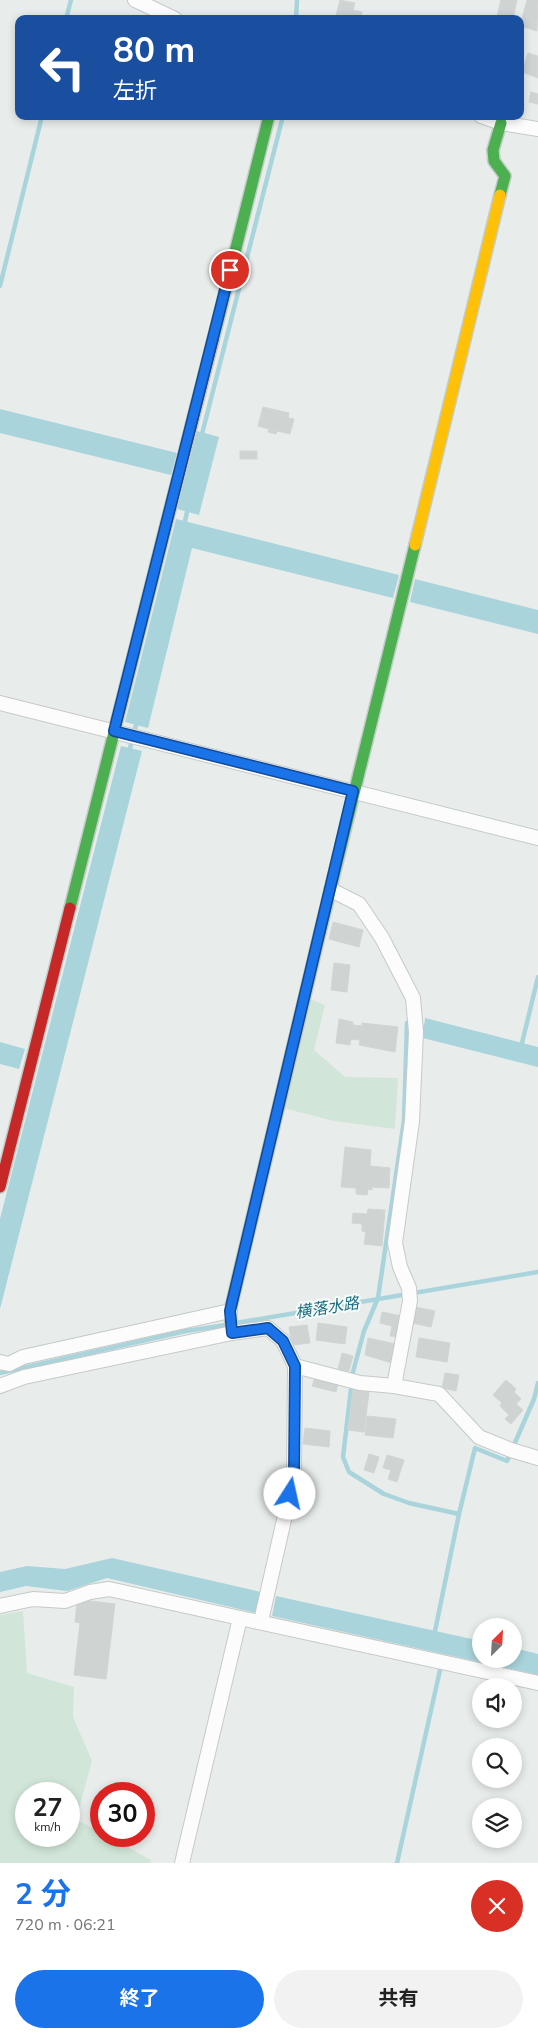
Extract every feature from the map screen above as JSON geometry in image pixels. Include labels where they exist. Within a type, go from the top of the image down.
[{"type":"street","points":[[135,0],[167,15]]},
{"type":"street","points":[[0,1187],[268,120]]},
{"type":"street","points":[[493,120],[538,129]]},
{"type":"street","points":[[232,1333],[230,1311],[353,791],[405,588],[505,176],[494,161],[493,150],[502,123]]},
{"type":"street","points":[[0,703],[538,838]]},
{"type":"street","points":[[331,890],[359,904],[382,938],[413,998],[416,1032],[412,1121],[395,1243],[400,1267],[410,1294],[394,1386]]},
{"type":"street","points":[[0,1362],[10,1364],[23,1357],[230,1311]]},
{"type":"street","points":[[0,1386],[24,1377],[232,1333],[268,1328],[283,1341],[295,1366],[294,1476],[264,1610]]},
{"type":"street","points":[[23,1357],[24,1377]]},
{"type":"street","points":[[295,1366],[360,1383],[394,1386],[439,1394],[480,1437],[511,1450],[538,1458]]},
{"type":"street","points":[[0,1606],[33,1599],[65,1600],[90,1592],[109,1589],[240,1618],[264,1610],[538,1683]]},
{"type":"street","points":[[182,1863],[240,1618]]},
{"type":"green space","points":[[310,999],[325,1005],[314,1050],[345,1077],[398,1078],[395,1129],[334,1121],[283,1108]]},
{"type":"green space","points":[[23,1611],[27,1673],[74,1687],[73,1717],[92,1761],[80,1804],[80,1782],[15,1782],[15,1847],[80,1847],[80,1821],[90,1827],[90,1847],[127,1847],[151,1860],[150,1863],[0,1863],[0,1615]]},
{"type":"water","points":[[0,409],[177,453],[171,475],[0,433]]},
{"type":"water","points":[[197,431],[219,437],[199,515],[177,509]]},
{"type":"water","points":[[176,519],[399,575],[393,598],[192,548],[148,728],[125,722]]},
{"type":"water","points":[[415,579],[538,610],[538,634],[410,602]]},
{"type":"water","points":[[121,746],[142,751],[0,1309],[0,1219]]},
{"type":"water","points":[[425,1018],[538,1047],[538,1067],[423,1038]]},
{"type":"water","points":[[0,1042],[25,1049],[19,1069],[0,1064]]},
{"type":"water","points":[[112,1558],[261,1592],[256,1613],[107,1578],[67,1591],[26,1586],[0,1592],[0,1572],[27,1566],[65,1569]]},
{"type":"water","points":[[276,1596],[472,1639],[472,1660],[272,1616]]},
{"type":"water","points":[[522,1650],[538,1654],[538,1675],[506,1668],[522,1668]]},
{"type":"building","points":[[340,0],[355,3],[353,10],[362,12],[361,15],[336,15]]},
{"type":"building","points":[[501,0],[517,0],[514,15],[497,15]]},
{"type":"building","points":[[527,0],[538,0],[537,31],[524,27],[523,15]]},
{"type":"building","points":[[528,53],[538,56],[538,78],[524,73]]},
{"type":"building","points":[[531,92],[538,94],[538,104],[529,102]]},
{"type":"building","points":[[263,407],[289,413],[288,418],[294,419],[290,434],[277,431],[276,434],[268,432],[269,429],[258,426]]},
{"type":"building","points":[[240,451],[257,451],[257,459],[240,459]]},
{"type":"building","points":[[333,922],[363,930],[359,947],[329,939]]},
{"type":"building","points":[[334,963],[350,965],[347,992],[331,990]]},
{"type":"building","points":[[339,1019],[353,1022],[353,1025],[362,1026],[362,1023],[398,1027],[395,1052],[359,1045],[360,1040],[351,1039],[350,1045],[336,1043]]},
{"type":"building","points":[[345,1147],[371,1150],[370,1166],[390,1168],[389,1188],[372,1187],[372,1190],[368,1189],[367,1195],[356,1194],[356,1188],[341,1187]]},
{"type":"building","points":[[368,1209],[385,1210],[382,1246],[364,1244],[366,1232],[362,1231],[362,1224],[352,1223],[353,1213],[367,1214]]},
{"type":"building","points":[[415,1307],[435,1311],[431,1327],[412,1323]]},
{"type":"building","points":[[382,1312],[402,1316],[397,1337],[390,1336],[392,1326],[380,1323]]},
{"type":"building","points":[[318,1323],[347,1327],[345,1344],[316,1340]]},
{"type":"building","points":[[307,1325],[310,1343],[292,1345],[289,1327]]},
{"type":"building","points":[[368,1338],[396,1344],[392,1363],[365,1355]]},
{"type":"building","points":[[419,1338],[450,1343],[447,1362],[416,1357]]},
{"type":"building","points":[[342,1353],[353,1356],[349,1371],[338,1369]]},
{"type":"building","points":[[445,1373],[459,1375],[456,1391],[442,1388]]},
{"type":"building","points":[[315,1377],[338,1383],[336,1392],[312,1386]]},
{"type":"building","points":[[506,1380],[516,1389],[514,1392],[521,1399],[516,1404],[523,1410],[511,1424],[505,1419],[509,1415],[500,1406],[502,1403],[493,1395]]},
{"type":"building","points":[[353,1390],[369,1392],[364,1432],[348,1430]]},
{"type":"building","points":[[367,1416],[396,1419],[393,1438],[365,1435]]},
{"type":"building","points":[[305,1428],[330,1431],[329,1447],[303,1444]]},
{"type":"building","points":[[369,1454],[379,1457],[374,1473],[364,1470]]},
{"type":"building","points":[[387,1455],[404,1460],[397,1482],[388,1479],[391,1470],[383,1468]]},
{"type":"building","points":[[83,1600],[115,1604],[106,1679],[74,1675],[80,1623],[75,1622],[77,1603],[82,1604]]},
{"type":"waterway","points":[[67,15],[71,0]]},
{"type":"waterway","points":[[296,15],[297,0]]},
{"type":"waterway","points":[[0,286],[41,120]]},
{"type":"waterway","points":[[201,438],[282,120]]},
{"type":"waterway","points":[[184,526],[188,507]]},
{"type":"waterway","points":[[129,752],[137,721]]},
{"type":"waterway","points":[[522,1043],[538,977]]},
{"type":"waterway","points":[[430,1029],[407,1023],[404,1120],[378,1298],[364,1331],[353,1372],[343,1457],[349,1472],[384,1494],[409,1503],[459,1514],[434,1636]]},
{"type":"waterway","name":"横落水路","points":[[236,1323],[538,1272]]},
{"type":"waterway","name":"横落水路","points":[[0,1373],[186,1331],[226,1325]]},
{"type":"waterway","points":[[459,1514],[475,1448],[507,1461],[534,1399],[538,1383]]},
{"type":"waterway","points":[[397,1863],[440,1670]]},
{"type":"traffic: fast","points":[[213,340],[268,120]]},
{"type":"traffic: fast","points":[[500,195],[505,176],[494,161],[493,150],[501,123]]},
{"type":"traffic: fast","points":[[70,908],[165,529]]},
{"type":"traffic: fast","points":[[320,932],[415,545]]},
{"type":"traffic: slow","points":[[415,545],[500,195]]},
{"type":"traffic: slow","points":[[232,1333],[230,1311],[320,932]]},
{"type":"traffic: jam","points":[[165,529],[213,340]]},
{"type":"traffic: jam","points":[[0,1187],[70,908]]},
{"type":"route","points":[[230,270],[114,731],[353,791],[230,1311],[232,1333],[268,1328],[283,1341],[295,1366],[294,1476],[290,1494]]}]
